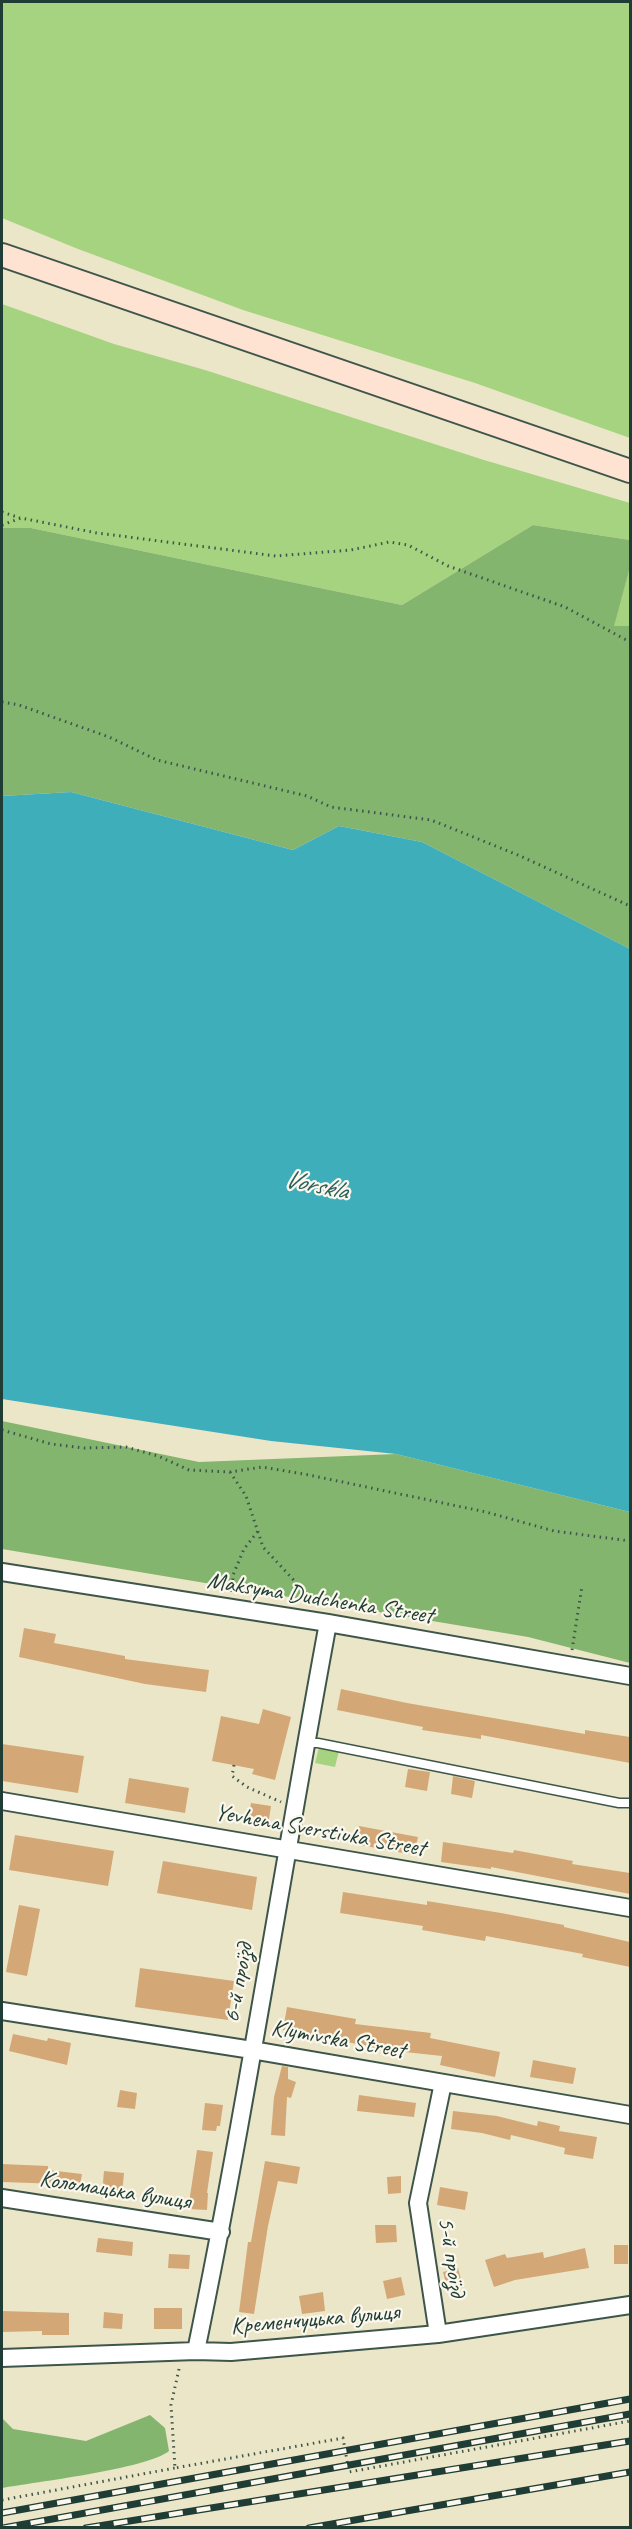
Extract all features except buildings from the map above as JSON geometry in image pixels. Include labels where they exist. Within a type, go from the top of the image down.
[{"type":"main road","points":[[2,255],[630,471]]},
{"type":"street","name":"Maksyma Dudchenka Street","points":[[2,1572],[328,1623],[630,1676]]},
{"type":"street","name":"6-й проїзд","points":[[190,2351],[221,2232],[286,1849],[328,1623]]},
{"type":"street","name":"Yevhena Sverstiuka Street","points":[[2,1801],[630,1908]]},
{"type":"street","name":"Klymivska Street","points":[[2,2011],[252,2050],[630,2115]]},
{"type":"street","name":"5-й проїзд","points":[[438,2334],[418,2203],[442,2083]]},
{"type":"street","name":"Коломацька вулиця","points":[[2,2198],[221,2232]]},
{"type":"street","name":"Кременчуцька вулиця","points":[[2,2358],[190,2351],[231,2352],[438,2334],[630,2305]]},
{"type":"lane","points":[[306,1743],[318,1743],[619,1803],[630,1803]]},
{"type":"path","points":[[2,512],[97,533],[276,556],[351,549],[389,542],[408,544],[448,566],[565,607],[630,642]]},
{"type":"path","points":[[2,525],[21,518]]},
{"type":"path","points":[[2,702],[19,705],[109,737],[157,760],[307,795],[331,807],[431,820],[518,855],[630,906]]},
{"type":"path","points":[[2,1430],[51,1444],[84,1448],[126,1447],[158,1456],[189,1470],[230,1472],[262,1467],[297,1473],[486,1512],[554,1531],[630,1540]]},
{"type":"path","points":[[230,1472],[246,1496],[263,1547],[310,1596],[328,1623]]},
{"type":"path","points":[[224,1607],[233,1589],[233,1575],[244,1549],[258,1531]]},
{"type":"path","points":[[572,1651],[582,1586]]},
{"type":"path","points":[[234,1765],[231,1776],[247,1787],[280,1802],[294,1804]]},
{"type":"path","points":[[175,2468],[171,2405],[190,2351]]},
{"type":"path","points":[[2,2500],[343,2438],[349,2472],[630,2421]]},
{"type":"green space","points":[[2,2],[630,2],[630,438],[475,383],[243,310],[78,249],[2,218]]},
{"type":"green space","points":[[2,304],[114,344],[205,370],[484,460],[630,503],[630,540],[533,525],[402,605],[31,528],[2,528]]},
{"type":"green space","points":[[533,525],[630,540],[630,567],[614,626],[630,626],[630,949],[422,842],[339,826],[293,850],[71,792],[2,796],[2,528],[31,528],[402,605]]},
{"type":"green space","points":[[630,567],[630,626],[613,627]]},
{"type":"green space","points":[[2,1421],[199,1462],[396,1454],[630,1512],[630,1663],[528,1637],[2,1549]]},
{"type":"green space","points":[[319,1747],[339,1751],[335,1767],[315,1763]]},
{"type":"green space","points":[[150,2415],[165,2428],[169,2451],[157,2458],[115,2469],[2,2488],[2,2418],[13,2429],[86,2441]]},
{"type":"water","name":"Vorskla","points":[[71,792],[293,850],[339,826],[422,842],[630,949],[630,1512],[396,1454],[271,1441],[2,1399],[2,796]]},
{"type":"railway","points":[[2,2513],[630,2399]]},
{"type":"railway","points":[[3,2528],[630,2414]]},
{"type":"railway","points":[[86,2528],[630,2441]]},
{"type":"railway","points":[[309,2528],[630,2472]]}]
